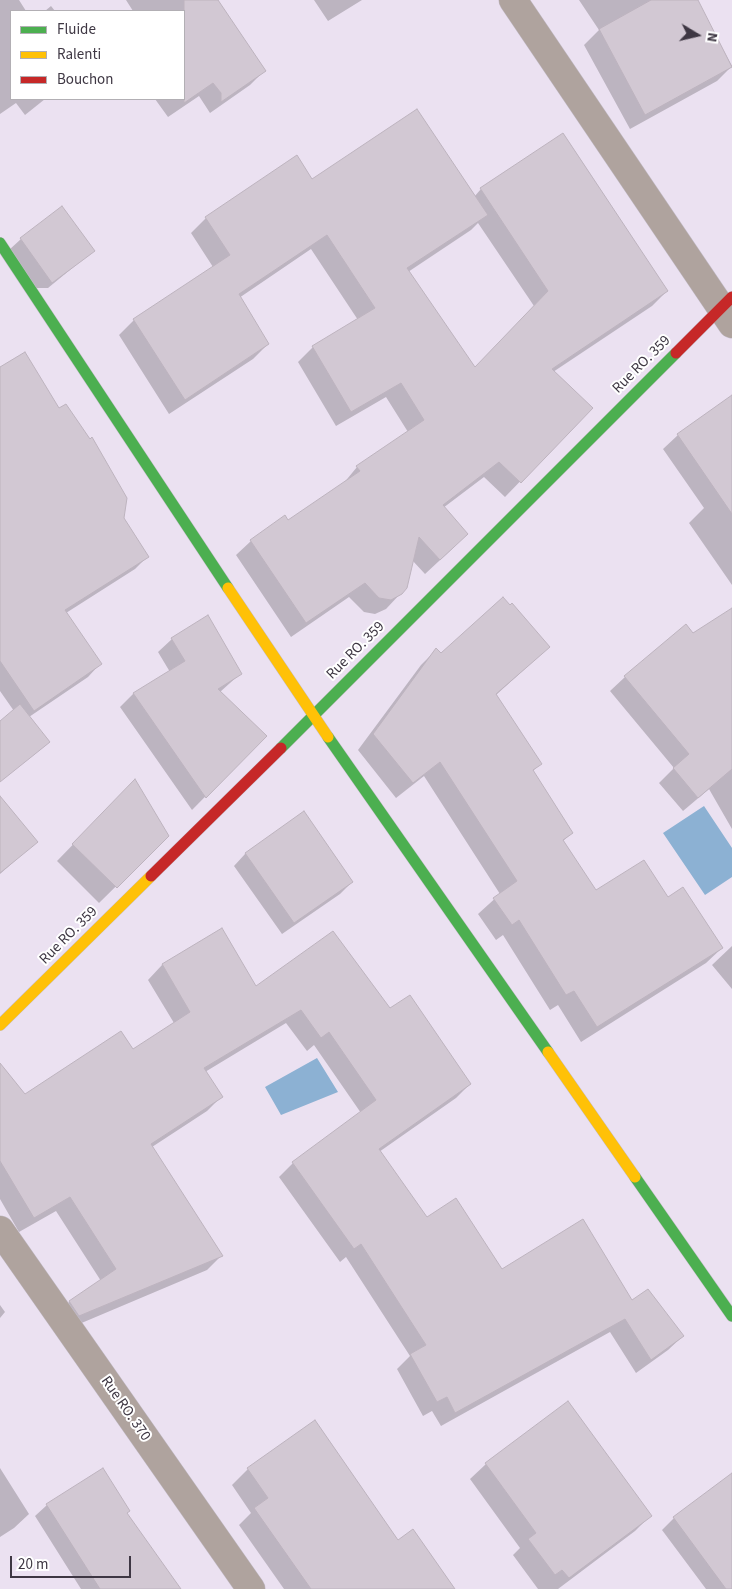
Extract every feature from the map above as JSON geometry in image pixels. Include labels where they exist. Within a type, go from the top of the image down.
[{"type":"street","points":[[513,0],[728,310]]},
{"type":"street","points":[[0,243],[313,716],[732,1316]]},
{"type":"street","name":"Rue RO. 359","points":[[0,1025],[728,310]]},
{"type":"street","name":"Rue RO. 370","points":[[0,1230],[251,1589]]},
{"type":"water","points":[[704,806],[732,848],[732,877],[705,895],[663,833]]},
{"type":"water","points":[[317,1058],[338,1092],[281,1115],[265,1087]]},
{"type":"building","points":[[184,0],[218,0],[266,71],[221,102],[221,93],[213,83],[184,103]]},
{"type":"building","points":[[651,0],[698,0],[732,67],[645,115],[599,29]]},
{"type":"building","points":[[417,109],[488,215],[407,268],[475,367],[548,291],[480,188],[563,133],[668,291],[552,369],[593,408],[521,483],[499,462],[443,505],[468,534],[440,560],[419,537],[407,588],[402,594],[391,600],[379,598],[365,583],[306,623],[250,540],[285,515],[288,520],[360,471],[356,466],[424,420],[401,383],[351,412],[312,346],[375,308],[327,235],[239,294],[269,344],[185,400],[133,319],[230,255],[205,217],[297,155],[312,179]]},
{"type":"building","points":[[62,206],[95,251],[52,283],[20,238]]},
{"type":"building","points":[[25,352],[59,408],[66,404],[90,439],[92,437],[127,498],[124,518],[149,557],[65,610],[102,664],[34,711],[0,661],[0,367]]},
{"type":"building","points":[[732,395],[732,514],[677,434]]},
{"type":"building","points":[[503,597],[510,605],[512,603],[550,647],[496,694],[542,764],[533,770],[573,833],[563,840],[596,890],[644,860],[668,897],[683,887],[723,948],[597,1027],[574,991],[566,995],[519,920],[512,925],[493,898],[517,881],[440,762],[413,783],[373,734],[436,648],[441,653]]},
{"type":"building","points":[[732,608],[732,769],[698,798],[673,768],[689,754],[624,676],[686,624],[693,633]]},
{"type":"building","points":[[208,615],[242,674],[218,689],[267,736],[206,798],[133,693],[185,661],[171,638]]},
{"type":"building","points":[[20,704],[50,742],[0,782],[0,721]]},
{"type":"building","points":[[135,779],[169,836],[117,888],[72,844]]},
{"type":"building","points":[[0,796],[38,842],[0,873]]},
{"type":"building","points":[[304,811],[353,882],[294,923],[245,853]]},
{"type":"building","points":[[222,928],[256,986],[333,931],[390,1008],[410,995],[471,1084],[379,1149],[427,1217],[456,1198],[502,1269],[583,1219],[632,1300],[648,1289],[684,1336],[651,1360],[625,1319],[455,1413],[447,1397],[437,1402],[410,1354],[426,1345],[361,1244],[354,1249],[292,1162],[376,1100],[329,1032],[321,1038],[301,1010],[204,1068],[223,1097],[151,1144],[223,1256],[79,1316],[69,1301],[116,1269],[70,1197],[34,1218],[0,1161],[0,1063],[25,1094],[121,1031],[133,1049],[190,1012],[162,964]]},
{"type":"building","points":[[568,1401],[652,1516],[569,1578],[562,1570],[555,1575],[528,1539],[536,1533],[485,1463]]},
{"type":"building","points":[[315,1420],[398,1540],[413,1529],[455,1589],[311,1589],[254,1508],[268,1498],[247,1468]]},
{"type":"building","points":[[103,1468],[130,1511],[127,1513],[181,1589],[100,1589],[46,1504]]},
{"type":"building","points":[[732,1473],[732,1589],[726,1589],[673,1517]]},
{"type":"traffic: fast","points":[[0,243],[228,588]]},
{"type":"traffic: fast","points":[[281,748],[676,353]]},
{"type":"traffic: fast","points":[[328,737],[548,1052]]},
{"type":"traffic: fast","points":[[635,1177],[732,1316]]},
{"type":"traffic: slow","points":[[228,588],[328,737]]},
{"type":"traffic: slow","points":[[0,1025],[151,876]]},
{"type":"traffic: slow","points":[[548,1052],[635,1177]]},
{"type":"traffic: jam","points":[[676,353],[732,297]]},
{"type":"traffic: jam","points":[[151,876],[281,748]]}]
